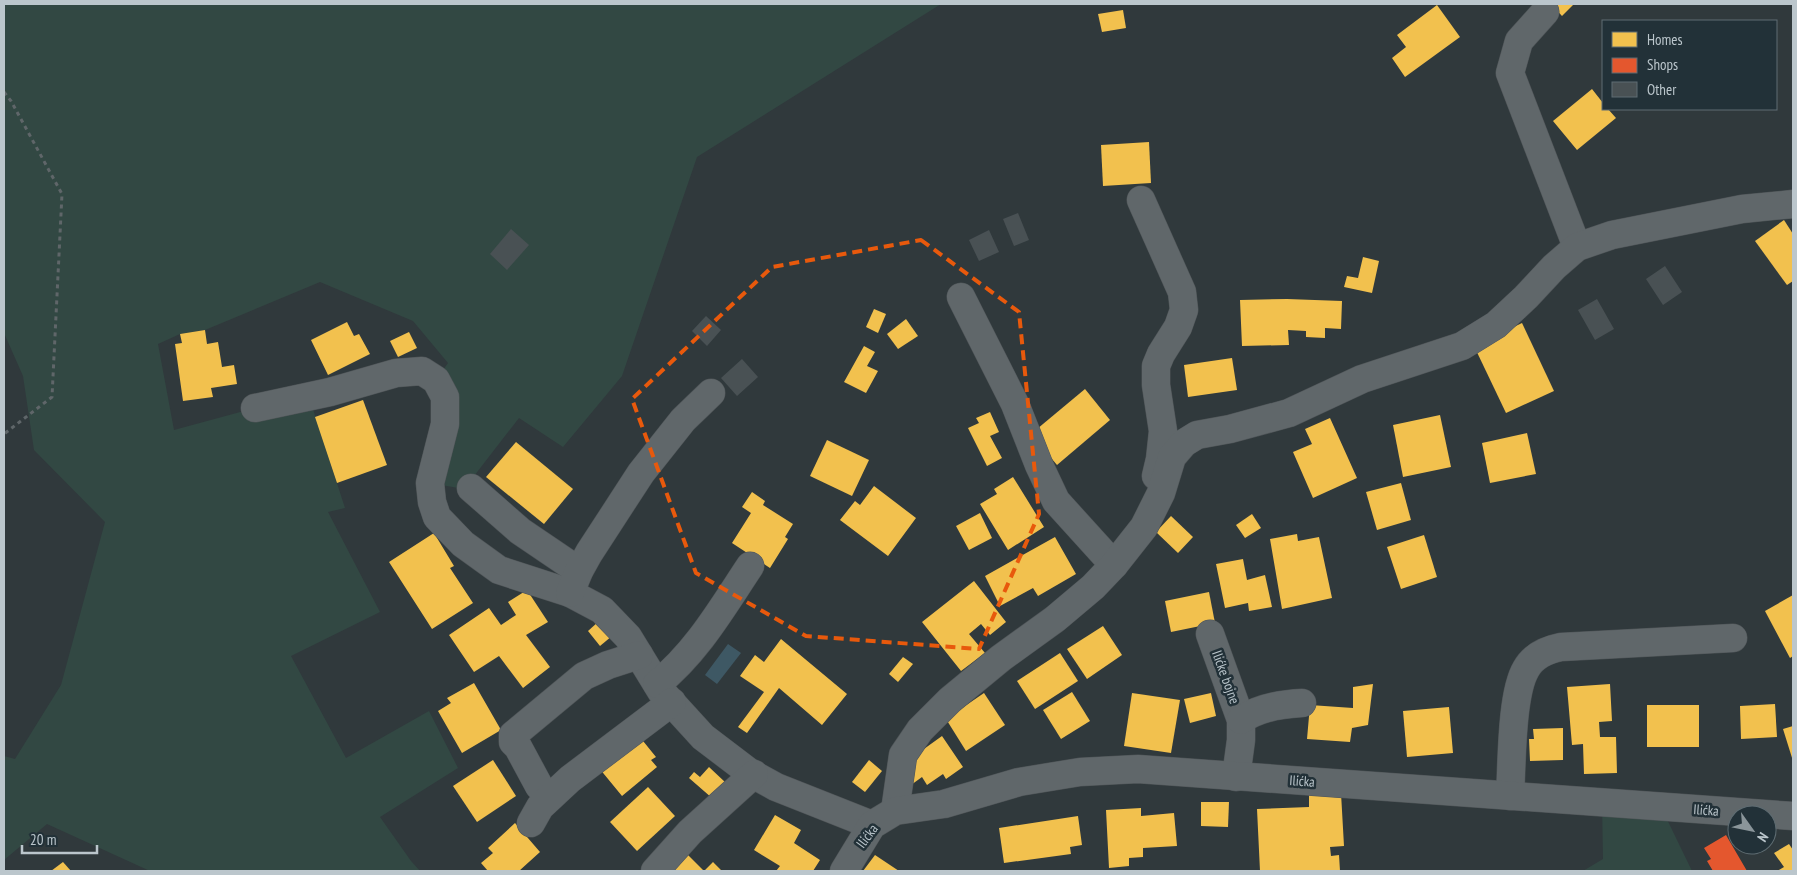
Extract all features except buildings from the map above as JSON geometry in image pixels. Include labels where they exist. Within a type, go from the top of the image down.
[{"type":"street","points":[[1545,12],[1519,41],[1510,73],[1577,247]]},
{"type":"street","points":[[1141,200],[1182,292],[1184,310],[1178,326],[1156,366],[1156,385],[1162,430],[1160,459],[1144,527]]},
{"type":"street","points":[[471,488],[520,531],[628,636],[664,693],[703,737],[754,774],[776,787],[884,818],[903,755],[920,730],[950,700],[1001,658],[1055,619],[1093,587],[1114,565],[1144,527],[1161,494],[1172,457],[1184,443],[1197,435],[1230,429],[1290,413],[1362,379],[1462,346],[1496,325],[1577,247],[1612,235],[1742,209],[1793,204]]},
{"type":"street","points":[[961,297],[1016,404],[1039,464],[1056,501],[1114,565]]},
{"type":"street","points":[[255,408],[330,392],[396,373],[422,371],[436,380],[445,397],[445,424],[430,483],[432,502],[438,516],[463,544],[498,570],[574,582]]},
{"type":"street","points":[[574,582],[641,474],[683,420],[712,392]]},
{"type":"street","points":[[531,823],[540,807],[664,693],[675,669],[694,647],[750,566]]},
{"type":"street","name":"Ilićke bojne","points":[[1210,634],[1241,720],[1241,740],[1236,776]]},
{"type":"street","points":[[1510,796],[1516,710],[1522,678],[1532,660],[1540,654],[1550,649],[1561,647],[1733,638]]},
{"type":"street","points":[[539,786],[518,747],[513,742],[513,735],[584,676],[608,665],[639,655]]},
{"type":"street","name":"Ilićke bojne","points":[[1241,720],[1251,712],[1285,704],[1302,704]]},
{"type":"street","name":"Ilićka","points":[[844,871],[884,818],[944,804],[1019,782],[1080,772],[1138,769],[1793,816]]},
{"type":"street","points":[[655,871],[690,832],[754,774]]},
{"type":"path","points":[[4,92],[11,101],[62,194],[52,397],[4,434]]},
{"type":"highlighted area","points":[[921,240],[1019,312],[1039,514],[979,649],[806,636],[696,573],[632,399],[772,267]]},
{"type":"green space","points":[[4,4],[941,4],[697,157],[622,376],[563,447],[519,418],[464,489],[430,483],[436,380],[448,363],[413,321],[320,282],[205,330],[180,334],[158,344],[174,430],[255,408],[309,397],[345,508],[328,512],[380,612],[291,656],[346,758],[429,711],[458,768],[380,817],[420,871],[150,871],[47,824],[4,860],[4,756],[15,759],[61,685],[105,522],[34,450],[23,376],[4,333]]},
{"type":"green space","points":[[1602,803],[1661,807],[1692,871],[1583,871],[1603,859]]},
{"type":"water","points":[[728,644],[741,653],[717,684],[705,675]]}]
